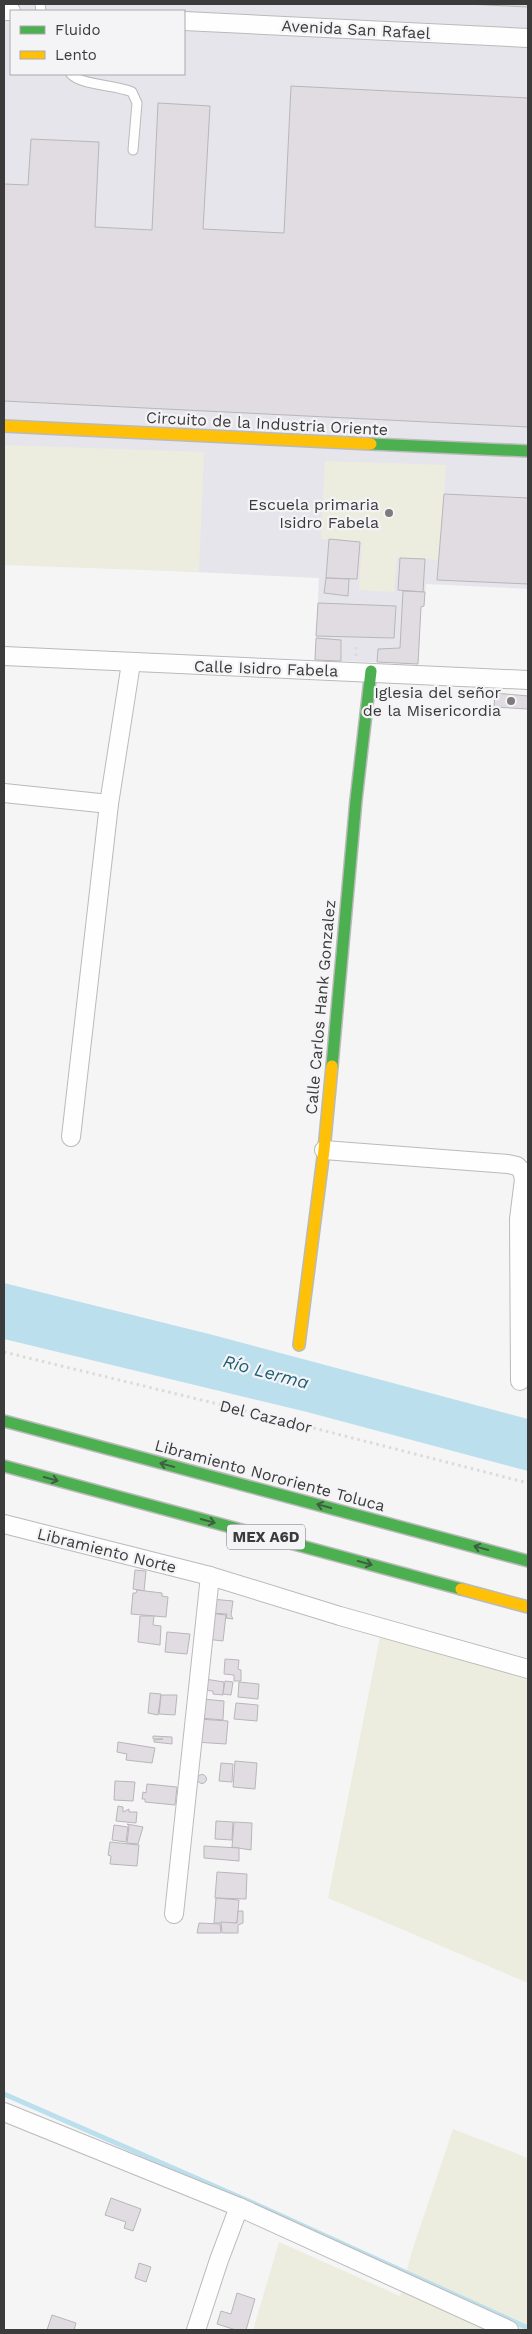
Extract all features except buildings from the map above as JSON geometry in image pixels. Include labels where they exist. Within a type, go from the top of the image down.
[{"type":"main road","name":"Circuito de la Industria Oriente","points":[[4,426],[528,451]]},
{"type":"main road","name":"Calle Carlos Hank Gonzalez","points":[[299,1345],[324,1150],[356,800],[371,672]]},
{"type":"main road","name":"Libramiento Nororiente Toluca","points":[[4,1421],[528,1561]]},
{"type":"main road","name":"MEX A6D","points":[[4,1466],[528,1607]]},
{"type":"street","name":"Avenida San Rafael","points":[[185,21],[528,38]]},
{"type":"street","name":"Calle Isidro Fabela","points":[[4,656],[528,680]]},
{"type":"street","points":[[71,1137],[109,804],[131,663]]},
{"type":"street","points":[[4,793],[109,804]]},
{"type":"street","points":[[324,1150],[508,1164],[517,1166],[522,1171],[524,1179],[519,1218],[520,1381]]},
{"type":"street","name":"Libramiento Norte","points":[[4,1524],[210,1576],[528,1669]]},
{"type":"street","points":[[174,1914],[210,1576]]},
{"type":"street","points":[[4,2112],[239,2207],[510,2330]]},
{"type":"street","points":[[196,2330],[239,2207]]},
{"type":"lane","points":[[72,75],[74,78],[114,86],[132,92],[137,103],[133,150]]},
{"type":"path","name":"Del Cazador","points":[[4,1352],[263,1415],[528,1483]]},
{"type":"shaded area","points":[[4,4],[528,4],[528,589],[426,584],[424,606],[421,607],[418,664],[315,660],[319,578],[4,563]]},
{"type":"shaded area","points":[[4,445],[204,452],[199,572],[4,565]]},
{"type":"shaded area","points":[[325,461],[446,465],[439,560],[397,557],[394,592],[359,590],[362,542],[321,539]]},
{"type":"shaded area","points":[[380,1636],[528,1677],[528,1983],[328,1898]]},
{"type":"shaded area","points":[[453,2129],[528,2158],[528,2330],[253,2330],[279,2242],[400,2296],[412,2251]]},
{"type":"water","name":"Río Lerma","points":[[4,1283],[213,1335],[528,1419],[528,1471],[307,1412],[4,1339]]},
{"type":"waterway","points":[[4,2094],[253,2203],[528,2328]]},
{"type":"traffic: fast","points":[[371,444],[528,451]]},
{"type":"traffic: fast","points":[[332,1066],[356,800],[371,671]]},
{"type":"traffic: fast","points":[[4,1421],[528,1561]]},
{"type":"traffic: fast","points":[[4,1466],[461,1589]]},
{"type":"traffic: slow","points":[[4,426],[371,444]]},
{"type":"traffic: slow","points":[[299,1345],[324,1150],[332,1066]]},
{"type":"traffic: slow","points":[[461,1589],[528,1607]]},
{"type":"place","name":"Escuela primaria Isidro Fabela","points":[[389,513]]},
{"type":"place","name":"Iglesia del señor de la Misericordia","points":[[511,701]]}]
